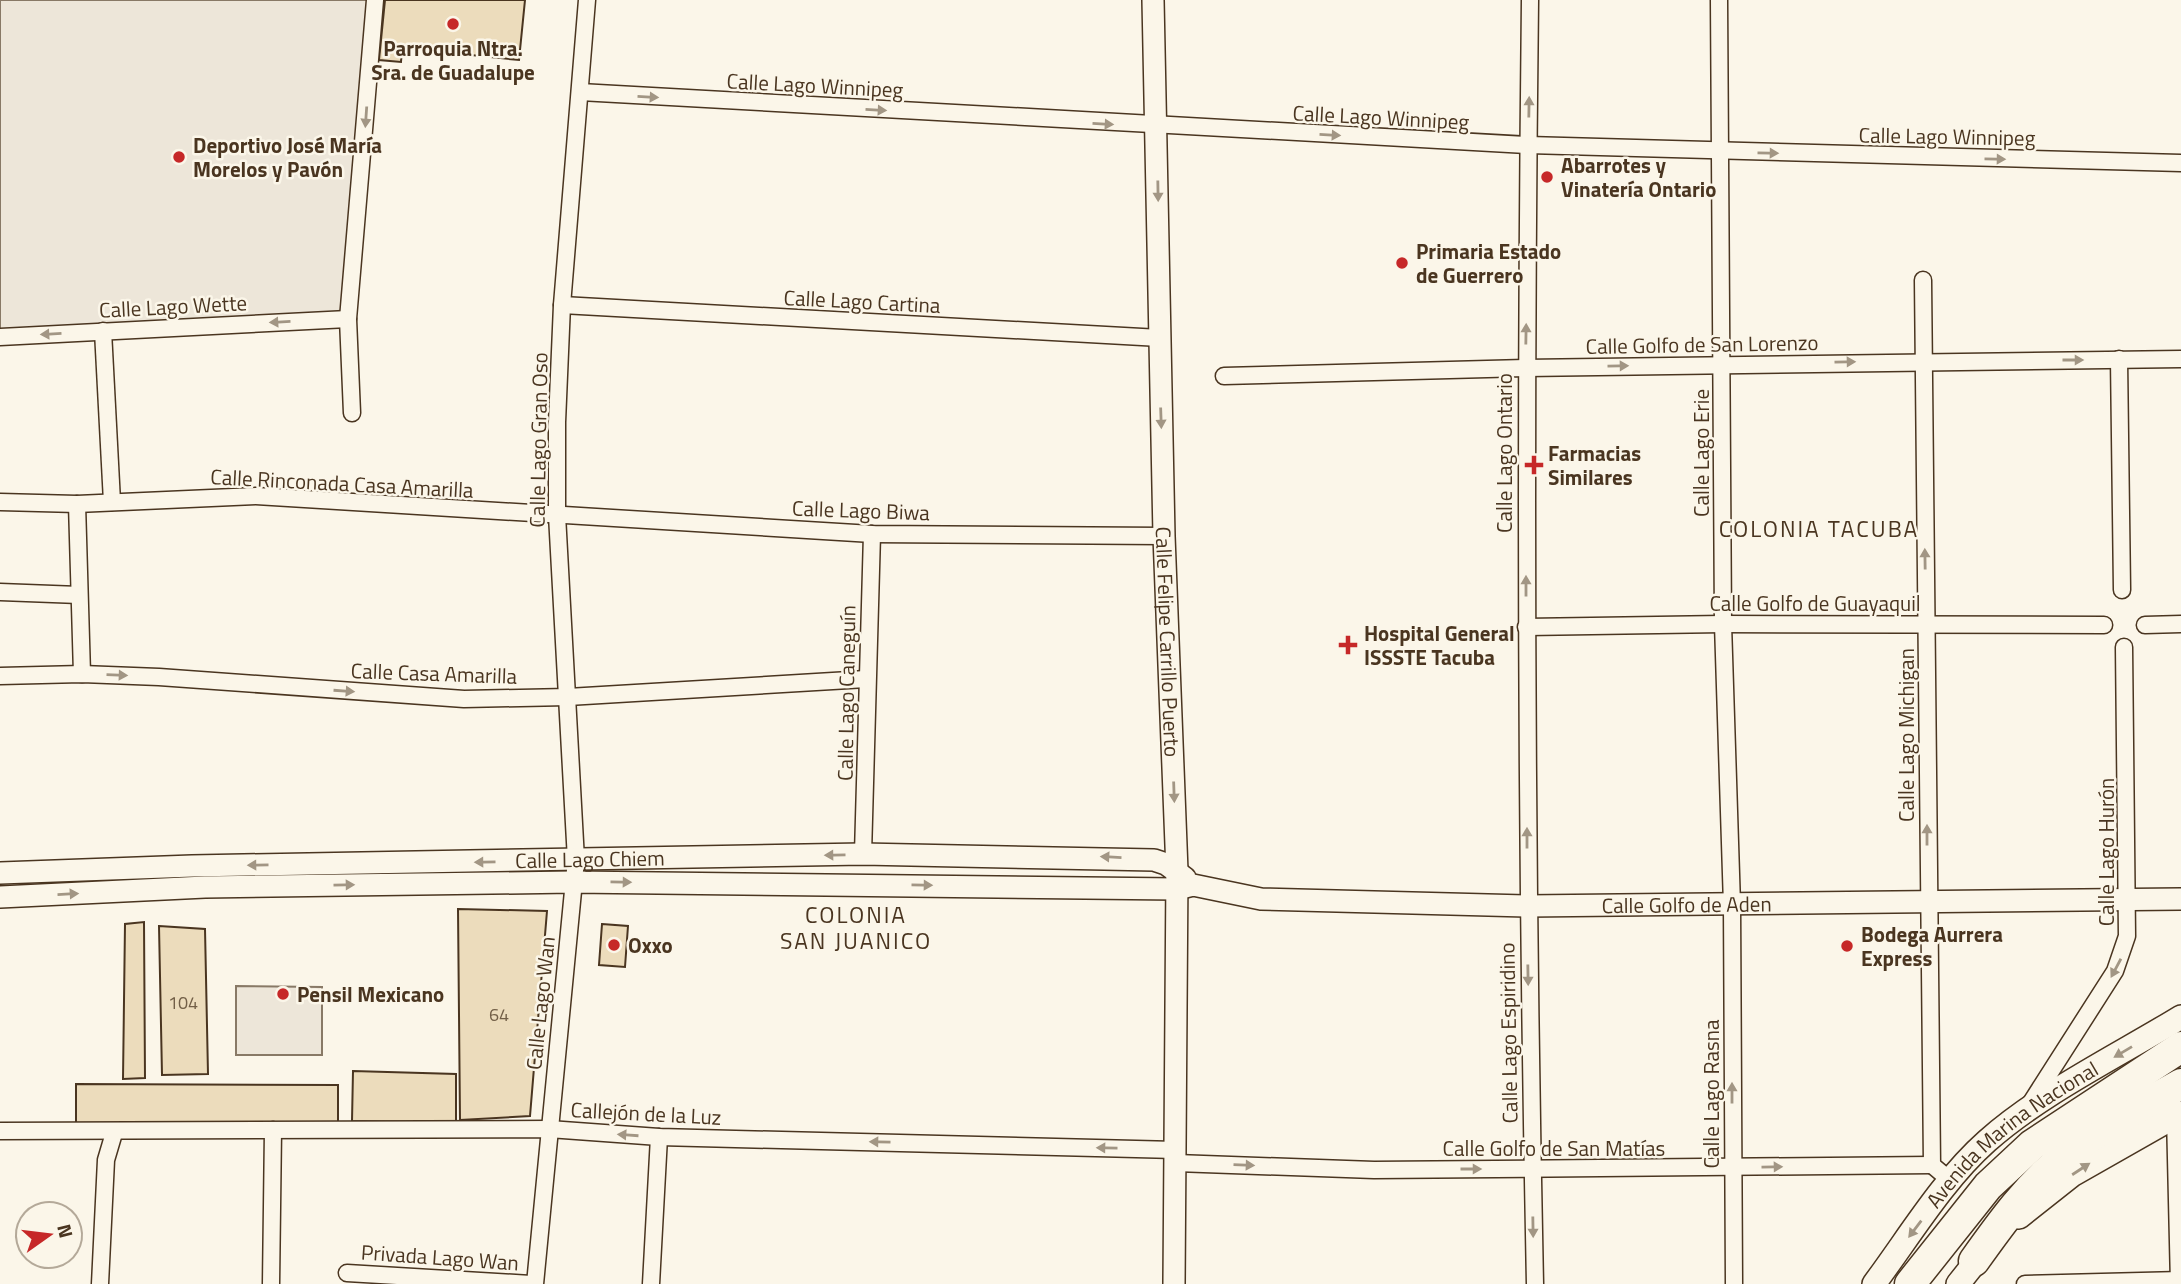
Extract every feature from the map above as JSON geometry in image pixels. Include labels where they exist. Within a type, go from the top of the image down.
[{"type":"highway","name":"Avenida Marina Nacional","points":[[1910,1284],[1988,1186],[2032,1144],[2181,1047]]},
{"type":"highway","points":[[1966,1273],[2016,1205],[2051,1168],[2103,1129],[2181,1084]]},
{"type":"main road","name":"Avenida Marina Nacional","points":[[1874,1284],[1951,1181],[1986,1142],[2025,1112],[2181,1017]]},
{"type":"main road","points":[[1966,1273],[2014,1221],[2072,1175],[2178,1114]]},
{"type":"street","points":[[352,413],[348,319],[375,0]]},
{"type":"street","name":"Calle Lago Gran Oso","points":[[573,882],[576,860],[557,515],[562,305],[587,0]]},
{"type":"street","name":"Calle Felipe Carrillo Puerto","points":[[1153,0],[1158,127],[1164,536],[1182,882],[1174,1284]]},
{"type":"street","name":"Calle Lago Ontario","points":[[1527,906],[1525,368],[1530,0]]},
{"type":"street","name":"Calle Lago Erie","points":[[1719,0],[1723,624],[1732,905]]},
{"type":"street","name":"Calle Lago Winnipeg","points":[[580,92],[1158,127],[1528,145],[2181,163]]},
{"type":"street","name":"Calle Lago Michigan","points":[[1923,280],[1927,903],[1932,1165]]},
{"type":"street","name":"Calle Lago Cartina","points":[[562,305],[1160,338]]},
{"type":"street","name":"Calle Lago Wette","points":[[0,337],[348,319]]},
{"type":"street","points":[[103,331],[112,502]]},
{"type":"street","points":[[2119,359],[2122,590]]},
{"type":"street","name":"Calle Golfo de San Lorenzo","points":[[1224,376],[1722,364],[2181,359]]},
{"type":"street","name":"Calle Rinconada Casa Amarilla","points":[[0,502],[77,504],[256,496],[557,515]]},
{"type":"street","points":[[77,504],[82,674]]},
{"type":"street","name":"Calle Lago Biwa","points":[[557,515],[872,534],[1164,536]]},
{"type":"street","name":"Calle Lago Caneguín","points":[[863,854],[872,534]]},
{"type":"street","points":[[0,592],[79,595]]},
{"type":"street","name":"Calle Golfo de Guayaquil","points":[[1526,627],[1723,624],[2104,625]]},
{"type":"street","points":[[2145,625],[2181,624]]},
{"type":"street","name":"Calle Lago Hurón","points":[[2025,1112],[2115,971],[2127,936],[2124,647]]},
{"type":"street","name":"Calle Casa Amarilla","points":[[0,676],[82,674],[464,699],[568,697],[866,679]]},
{"type":"street","name":"Calle Lago Chiem","points":[[0,873],[192,866],[863,854],[1154,860],[1182,882]]},
{"type":"street","name":"Calle Lago Chiem","points":[[0,897],[205,887],[573,882],[1182,882]]},
{"type":"street","name":"Calle Lago Wan","points":[[533,1284],[573,882]]},
{"type":"street","name":"Calle Golfo de Aden","points":[[1182,882],[1261,899],[1527,906],[2126,902],[2181,899]]},
{"type":"street","name":"Calle Lago Rasna","points":[[1732,905],[1734,1284]]},
{"type":"street","name":"Calle Lago Espiridino","points":[[1527,906],[1535,1284]]},
{"type":"street","points":[[2025,1284],[2179,1281],[2178,1114]]},
{"type":"street","name":"Callejón de la Luz","points":[[0,1131],[114,1133],[549,1129],[659,1137],[1176,1156]]},
{"type":"street","points":[[271,1284],[273,1130]]},
{"type":"street","points":[[100,1284],[106,1160],[114,1133]]},
{"type":"street","points":[[651,1284],[659,1137]]},
{"type":"street","name":"Calle Golfo de San Matías","points":[[1176,1156],[1374,1170],[1932,1165]]},
{"type":"street","points":[[1932,1165],[1951,1181]]},
{"type":"street","name":"Privada Lago Wan","points":[[347,1273],[533,1284]]},
{"type":"shaded area","name":"Deportivo José María Morelos y Pavón","points":[[0,0],[370,0],[346,314],[0,334]]},
{"type":"shaded area","points":[[236,986],[322,987],[322,1055],[236,1055]]},
{"type":"building","name":"Parroquia Ntra. Sra. de Guadalupe","points":[[385,0],[525,0],[519,60],[402,48],[401,62],[379,60]]},
{"type":"building","points":[[458,909],[547,911],[530,1116],[460,1120]]},
{"type":"building","points":[[144,922],[145,1078],[123,1079],[125,924]]},
{"type":"building","name":"Oxxo","points":[[602,924],[628,926],[625,967],[599,965]]},
{"type":"building","points":[[159,926],[205,929],[208,1074],[162,1075]]},
{"type":"building","points":[[353,1071],[456,1074],[456,1123],[352,1121]]},
{"type":"building","points":[[76,1084],[338,1085],[338,1128],[76,1128]]},
{"type":"place","name":"Parroquia Ntra. Sra. de Guadalupe","points":[[453,24]]},
{"type":"place","name":"Deportivo José María Morelos y Pavón","points":[[179,157]]},
{"type":"place","name":"Abarrotes y Vinatería Ontario","points":[[1547,177]]},
{"type":"place","name":"Primaria Estado de Guerrero","points":[[1402,263]]},
{"type":"place","name":"Farmacias Similares","points":[[1534,465]]},
{"type":"place","name":"Hospital General ISSSTE Tacuba","points":[[1348,645]]},
{"type":"place","name":"Oxxo","points":[[614,945]]},
{"type":"place","name":"Bodega Aurrera Express","points":[[1847,946]]},
{"type":"place","name":"Pensil Mexicano","points":[[283,994]]},
{"type":"district","name":"COLONIA TACUBA","points":[[1819,528]]},
{"type":"district","name":"COLONIA SAN JUANICO","points":[[856,927]]}]
